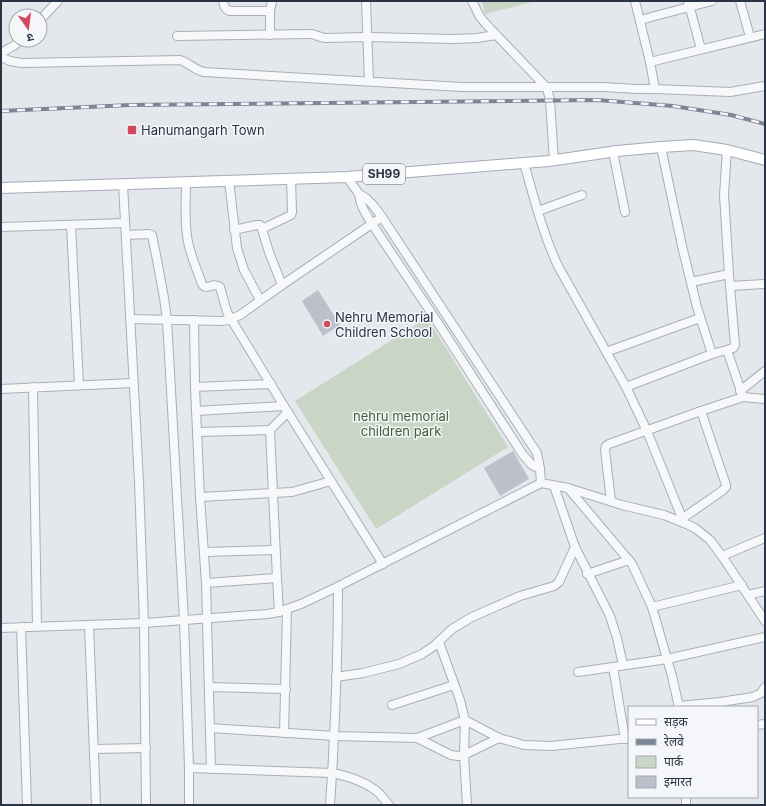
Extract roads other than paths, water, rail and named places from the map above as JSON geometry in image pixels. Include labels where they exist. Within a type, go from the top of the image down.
[{"type":"main road","name":"SH99","points":[[1,188],[347,177],[554,161],[613,152],[693,145],[727,150],[765,160]]},
{"type":"street","points":[[48,12],[58,1]]},
{"type":"street","points":[[224,1],[224,7],[226,10],[230,11],[270,10]]},
{"type":"street","points":[[270,35],[270,10],[272,1]]},
{"type":"street","points":[[366,1],[369,81]]},
{"type":"street","points":[[472,1],[480,17],[547,88],[550,100],[554,161]]},
{"type":"street","points":[[635,1],[655,89]]},
{"type":"street","points":[[640,20],[689,4],[712,1]]},
{"type":"street","points":[[740,1],[750,37]]},
{"type":"street","points":[[689,4],[701,49]]},
{"type":"street","points":[[177,36],[313,34],[321,38],[367,37],[454,39],[496,35]]},
{"type":"street","points":[[650,62],[765,34]]},
{"type":"street","points":[[1,53],[10,48]]},
{"type":"street","points":[[1,57],[22,63],[180,60],[204,72],[462,87],[603,87],[638,90],[655,89],[730,92],[765,86]]},
{"type":"street","points":[[661,147],[691,282],[700,318],[712,354]]},
{"type":"street","points":[[626,387],[712,354],[733,348],[735,345],[724,195],[727,150]]},
{"type":"street","points":[[613,152],[625,212]]},
{"type":"street","points":[[524,163],[553,255],[626,387],[647,431],[684,520]]},
{"type":"street","points":[[347,177],[359,194],[370,201],[382,217],[537,453],[541,483]]},
{"type":"street","points":[[262,229],[291,215],[291,179]]},
{"type":"street","points":[[229,181],[237,248],[244,270],[260,300]]},
{"type":"street","points":[[186,182],[186,219],[188,241],[202,284],[206,288],[213,285],[220,287],[227,312],[231,319],[383,564]]},
{"type":"street","points":[[123,184],[144,623],[146,805]]},
{"type":"street","points":[[359,194],[364,212],[528,461],[540,469]]},
{"type":"street","points":[[538,211],[582,195]]},
{"type":"street","points":[[130,319],[223,321],[231,319],[240,315],[382,217]]},
{"type":"street","points":[[1,227],[125,222]]},
{"type":"street","points":[[71,225],[79,385]]},
{"type":"street","points":[[234,230],[260,225],[282,285]]},
{"type":"street","points":[[126,235],[152,235],[158,260],[167,320],[184,620],[190,768],[189,805]]},
{"type":"street","points":[[691,282],[729,274]]},
{"type":"street","points":[[730,286],[765,284]]},
{"type":"street","points":[[438,323],[447,317]]},
{"type":"street","points":[[606,352],[700,318]]},
{"type":"street","points":[[194,320],[196,411],[206,584],[211,769]]},
{"type":"street","points":[[727,350],[742,394]]},
{"type":"street","points":[[611,501],[605,450],[606,446],[701,411],[742,394],[765,370]]},
{"type":"street","points":[[1,389],[133,383]]},
{"type":"street","points":[[195,387],[271,384]]},
{"type":"street","points":[[33,387],[37,626]]},
{"type":"street","points":[[742,394],[765,399]]},
{"type":"street","points":[[196,411],[286,409]]},
{"type":"street","points":[[284,733],[286,689],[283,610],[277,578],[270,430],[286,409]]},
{"type":"street","points":[[684,520],[726,487],[701,411]]},
{"type":"street","points":[[197,432],[270,430]]},
{"type":"street","points":[[200,497],[298,491],[331,481]]},
{"type":"street","points":[[1,628],[144,623],[268,614],[283,610],[301,604],[338,587],[541,483],[568,488],[684,520],[710,540],[765,621]]},
{"type":"street","points":[[554,486],[575,547],[587,574],[610,616],[623,665]]},
{"type":"street","points":[[568,488],[590,516],[632,564],[652,607],[679,706],[753,697],[761,693],[765,687]]},
{"type":"street","points":[[722,556],[765,538]]},
{"type":"street","points":[[336,677],[363,673],[399,664],[422,654],[439,642],[452,629],[472,617],[520,596],[554,586],[558,582],[575,547]]},
{"type":"street","points":[[204,552],[275,550]]},
{"type":"street","points":[[587,574],[629,560]]},
{"type":"street","points":[[206,584],[277,578]]},
{"type":"street","points":[[652,607],[742,585]]},
{"type":"street","points":[[330,805],[335,736],[338,587]]},
{"type":"street","points":[[748,595],[765,590]]},
{"type":"street","points":[[89,625],[96,805]]},
{"type":"street","points":[[21,627],[27,805]]},
{"type":"street","points":[[578,672],[667,659],[765,637]]},
{"type":"street","points":[[439,642],[460,700],[465,720],[464,755],[468,805]]},
{"type":"street","points":[[210,728],[335,736],[417,738],[465,720],[499,738],[524,745],[551,746],[627,738],[613,667]]},
{"type":"street","points":[[392,705],[454,685]]},
{"type":"street","points":[[209,687],[286,689]]},
{"type":"street","points":[[417,738],[451,755],[458,756],[464,755],[499,738]]},
{"type":"street","points":[[94,749],[146,748]]},
{"type":"street","points":[[190,768],[332,773],[344,776],[367,786],[378,793],[389,805]]},
{"type":"railway","points":[[1,111],[130,105],[597,100],[673,106],[731,115],[765,124]]},
{"type":"place","name":"Hanumangarh Town","points":[[132,130]]},
{"type":"place","name":"Nehru Memorial Children School","points":[[327,324]]},
{"type":"park label","name":"nehru memorial children park","points":[[401,424]]}]
